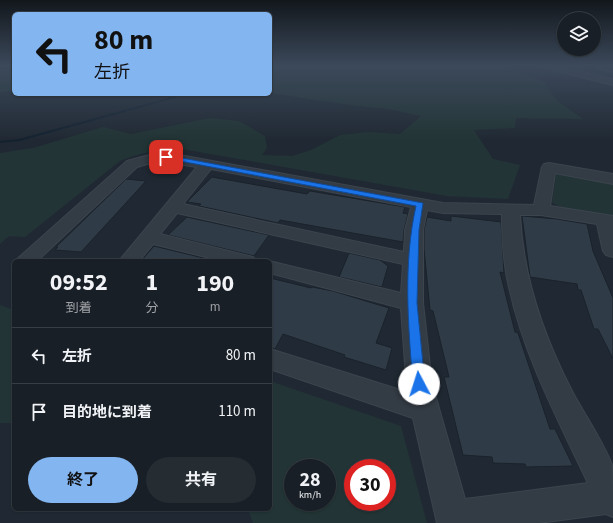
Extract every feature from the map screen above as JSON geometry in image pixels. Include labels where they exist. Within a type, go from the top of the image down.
[{"type":"street","points":[[27,259],[132,164],[146,159],[166,157],[443,208],[541,210],[609,220],[613,251]]},
{"type":"street","points":[[131,259],[208,164]]},
{"type":"street","points":[[541,210],[549,167],[613,179]]},
{"type":"street","points":[[420,204],[414,230],[412,260],[412,303],[419,384],[424,409],[453,520],[612,497],[559,393],[527,314],[519,286],[512,246],[511,210]]},
{"type":"street","points":[[173,207],[412,260]]},
{"type":"street","points":[[149,237],[238,259]]},
{"type":"street","points":[[272,268],[412,303]]},
{"type":"street","points":[[272,360],[424,409]]},
{"type":"shaded area","points":[[272,90],[550,90],[555,99],[583,119],[516,118],[515,128],[474,130],[493,159],[520,165],[508,199],[447,196],[182,149],[166,150],[150,152],[120,161],[25,237],[9,236],[0,244],[0,153],[33,148],[103,127],[131,134],[210,118],[239,121],[265,136],[267,148],[262,155],[292,156],[311,150],[340,135],[368,132],[400,134],[421,116],[389,109],[357,106],[272,93]]},
{"type":"shaded area","points":[[568,173],[613,182],[613,217],[573,211],[558,206],[552,202],[556,174]]},
{"type":"shaded area","points":[[0,305],[12,309],[12,423],[0,423]]},
{"type":"shaded area","points":[[272,382],[401,426],[427,523],[253,523],[249,511],[272,511]]},
{"type":"building","points":[[212,177],[307,194],[310,191],[405,207],[403,213],[408,214],[403,242],[280,220],[278,223],[187,202]]},
{"type":"building","points":[[126,179],[146,181],[81,252],[55,250],[58,247],[56,247]]},
{"type":"building","points":[[451,216],[501,222],[504,273],[500,272],[515,332],[518,333],[550,429],[555,429],[573,466],[526,467],[525,464],[493,463],[492,457],[463,455],[444,377],[449,377],[433,311],[430,310],[424,249],[424,230],[427,217],[451,221]]},
{"type":"building","points":[[522,216],[557,219],[587,224],[593,251],[613,298],[613,359],[598,329],[594,329],[581,290],[578,290],[577,284],[530,277]]},
{"type":"building","points":[[187,217],[269,235],[254,256],[168,235]]},
{"type":"building","points":[[154,246],[208,259],[143,259]]},
{"type":"building","points":[[349,253],[380,260],[388,266],[382,287],[339,277]]},
{"type":"building","points":[[272,278],[311,288],[333,291],[389,308],[376,343],[392,348],[386,370],[344,357],[345,355],[283,334],[275,349],[272,348]]},
{"type":"waterway","points":[[0,142],[19,140],[180,96]]},
{"type":"route","points":[[166,157],[420,204],[414,230],[412,260],[412,303],[419,384]]}]
